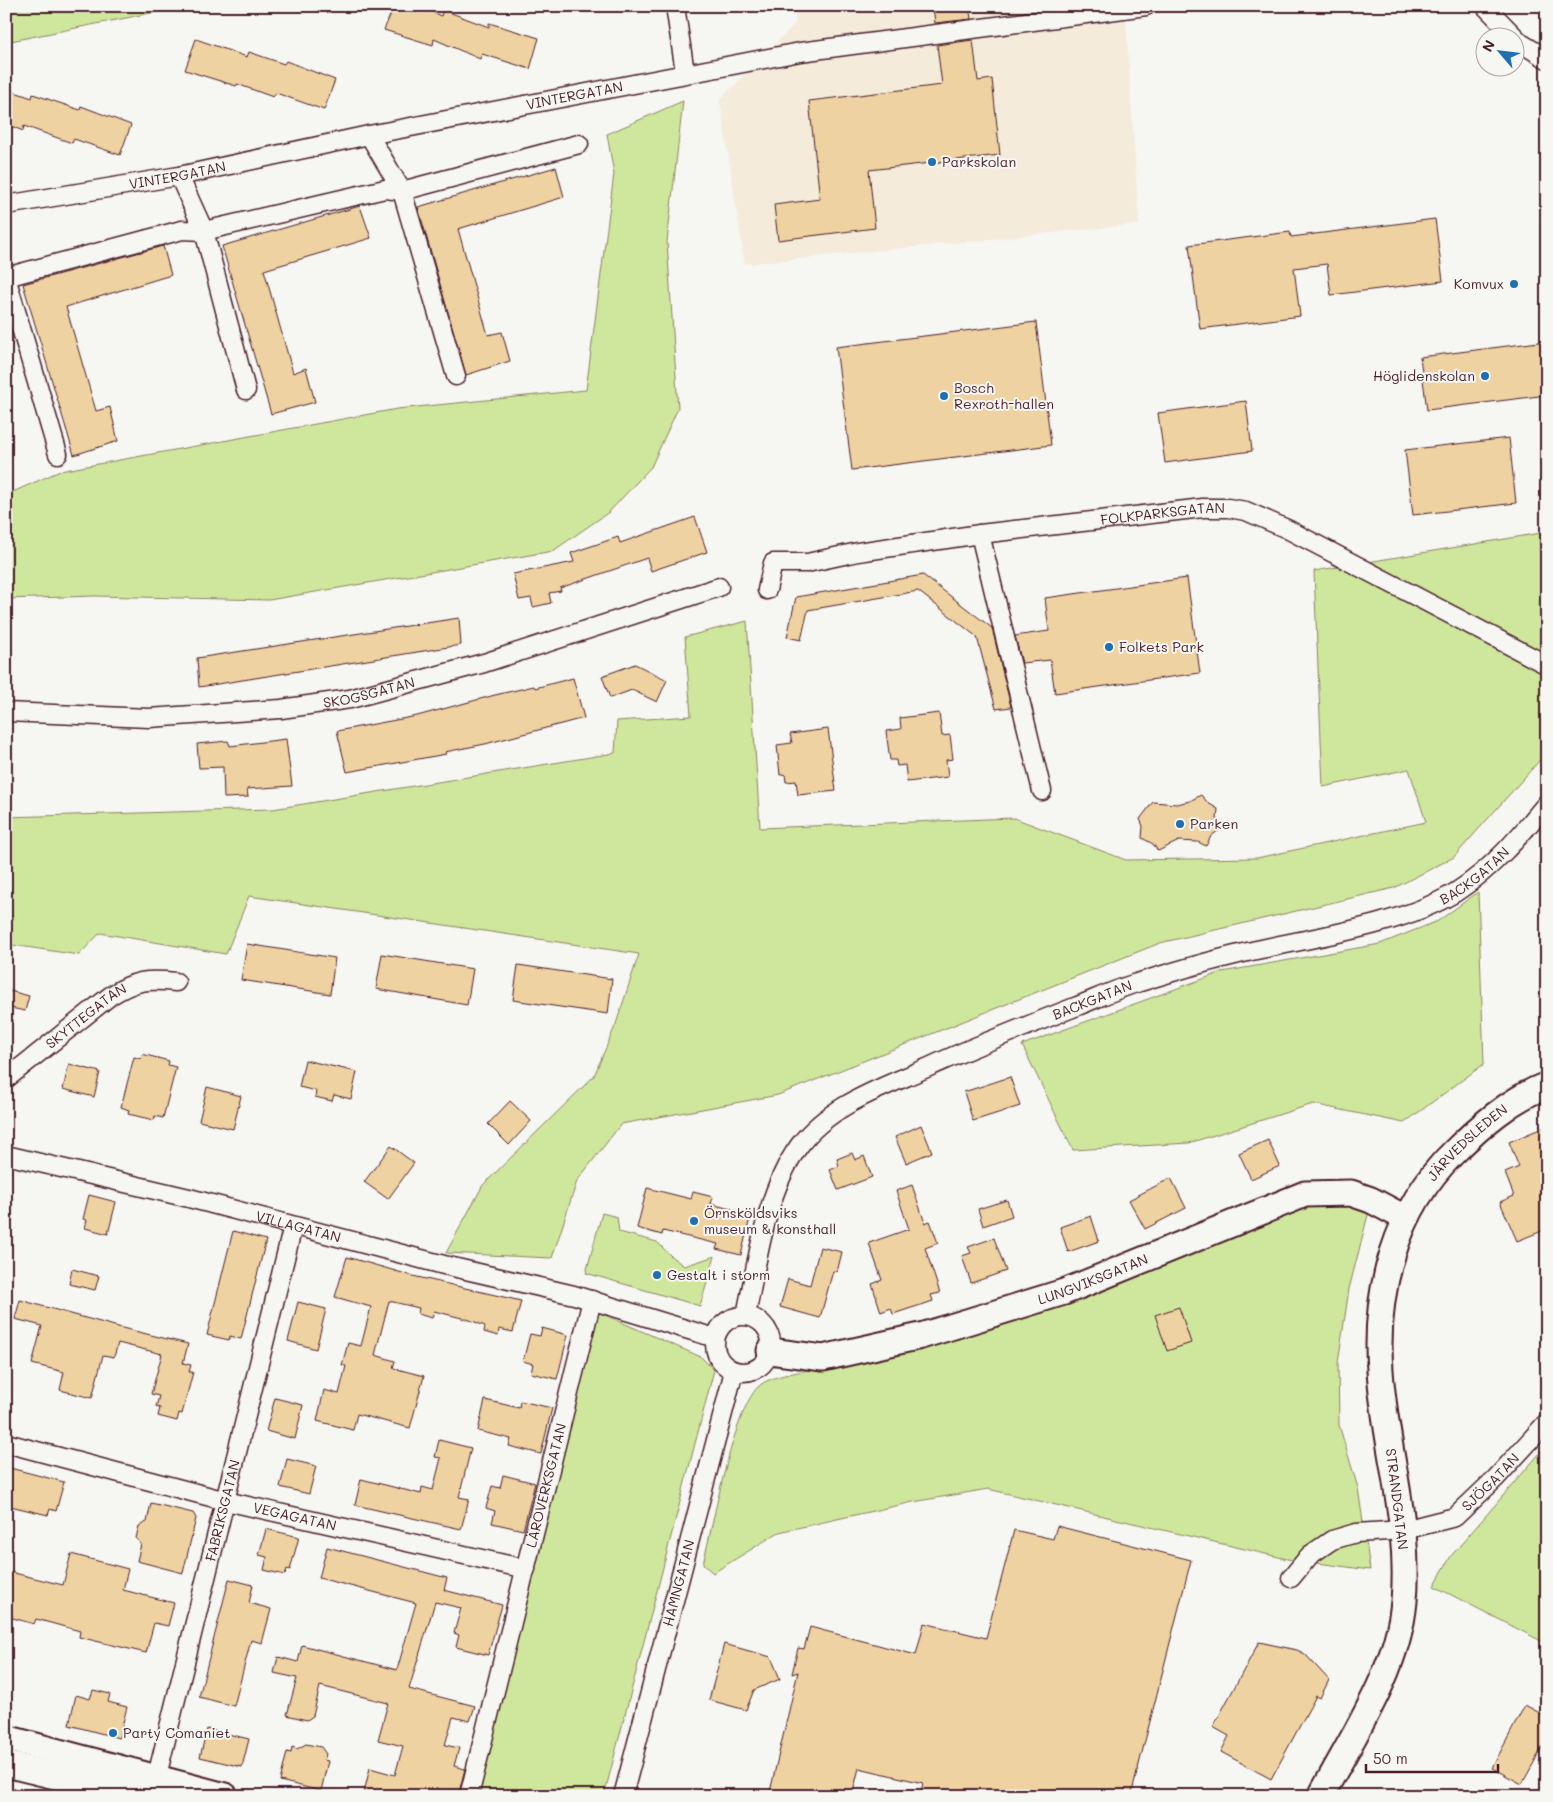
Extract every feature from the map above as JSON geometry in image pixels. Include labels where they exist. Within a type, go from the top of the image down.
[{"type":"main road","name":"JÄRVEDSLEDEN","points":[[1405,1218],[1433,1173],[1474,1132],[1525,1093],[1547,1085]]},
{"type":"main road","name":"LUNGVIKSGATAN","points":[[770,1351],[823,1358],[930,1333],[1064,1292],[1305,1194],[1351,1193],[1372,1200],[1405,1218]]},
{"type":"main road","name":"STRANDGATAN","points":[[1321,1796],[1376,1692],[1397,1639],[1404,1603],[1404,1530],[1380,1370],[1379,1334],[1382,1302],[1390,1262],[1405,1218]]},
{"type":"main road","points":[[6,1738],[154,1787],[225,1796]]},
{"type":"main road","points":[[6,1764],[136,1796]]},
{"type":"street","points":[[675,6],[684,72]]},
{"type":"street","name":"VINTERGATAN","points":[[6,205],[179,176],[369,135],[684,72],[800,52],[1146,6]]},
{"type":"street","points":[[1485,6],[1521,43],[1547,59]]},
{"type":"street","points":[[369,135],[402,191],[456,376]]},
{"type":"street","points":[[58,454],[6,277],[182,230],[204,231],[385,189],[402,191],[579,144]]},
{"type":"street","points":[[179,176],[204,231],[246,390]]},
{"type":"street","name":"FOLKPARKSGATAN","points":[[767,590],[773,563],[808,563],[858,552],[980,534],[1177,510],[1228,508],[1246,511],[1286,528],[1547,665]]},
{"type":"street","points":[[980,534],[1042,791]]},
{"type":"street","name":"SKOGSGATAN","points":[[6,712],[149,718],[281,709],[350,699],[484,663],[719,587]]},
{"type":"street","name":"BACKGATAN","points":[[746,1315],[770,1210],[783,1174],[799,1146],[819,1123],[836,1112],[866,1095],[989,1040],[1135,983],[1243,953],[1373,925],[1440,901],[1485,870],[1515,841],[1547,803]]},
{"type":"street","name":"SKYTTEGATAN","points":[[6,1079],[110,996],[127,985],[140,980],[176,982]]},
{"type":"street","name":"VILLAGATAN","points":[[6,1155],[592,1300]]},
{"type":"street","name":"FABRIKSGATAN","points":[[154,1787],[293,1226]]},
{"type":"street","points":[[592,1300],[715,1338]]},
{"type":"street","name":"LÄROVERKSGATAN","points":[[469,1796],[592,1300]]},
{"type":"street","points":[[746,1315],[756,1318],[769,1332],[770,1351],[766,1360],[752,1370],[734,1371],[720,1362],[714,1346],[715,1338],[723,1323],[738,1316],[746,1315]]},
{"type":"street","name":"HAMNGATAN","points":[[623,1796],[734,1371]]},
{"type":"street","name":"SJÖGATAN","points":[[1291,1578],[1310,1555],[1332,1540],[1356,1534],[1404,1530],[1455,1517],[1464,1510],[1547,1422]]},
{"type":"street","name":"VEGAGATAN","points":[[6,1443],[226,1501],[526,1570]]},
{"type":"shaded area","name":"Parkskolan","points":[[794,6],[1125,6],[1139,224],[745,264],[720,100],[796,23]]},
{"type":"green space","points":[[6,6],[186,6],[6,42]]},
{"type":"green space","points":[[683,101],[667,242],[678,408],[651,467],[609,512],[553,551],[269,600],[94,596],[6,599],[6,495],[60,471],[397,409],[586,390],[614,174],[607,134]]},
{"type":"green space","points":[[1547,532],[1547,752],[1454,857],[1394,888],[1160,943],[778,1095],[621,1124],[577,1181],[552,1258],[446,1253],[483,1185],[594,1076],[616,1024],[639,954],[249,896],[226,954],[100,933],[79,955],[6,944],[6,817],[273,809],[615,753],[617,721],[691,716],[685,637],[747,621],[760,828],[1014,818],[1126,860],[1257,858],[1426,822],[1409,769],[1323,787],[1314,571]]},
{"type":"green space","points":[[1478,892],[1484,1064],[1404,1123],[1313,1104],[1189,1143],[1073,1150],[1022,1045],[1222,972],[1380,944],[1438,921]]},
{"type":"green space","points":[[1306,1200],[1370,1207],[1349,1289],[1338,1363],[1339,1425],[1358,1488],[1370,1570],[1287,1559],[988,1489],[913,1502],[779,1532],[713,1573],[703,1564],[732,1444],[749,1400],[763,1383],[779,1376],[823,1367]]},
{"type":"green space","points":[[602,1213],[617,1217],[619,1232],[657,1242],[684,1266],[715,1256],[700,1306],[586,1273]]},
{"type":"green space","points":[[598,1312],[701,1357],[714,1370],[604,1796],[478,1796]]},
{"type":"green space","points":[[1547,1445],[1547,1644],[1434,1586],[1451,1556]]},
{"type":"building","points":[[394,6],[418,6],[441,16],[443,10],[489,27],[489,23],[539,38],[530,69],[482,54],[480,59],[434,39],[433,45],[384,30]]},
{"type":"building","points":[[933,6],[969,6],[971,19],[935,23]]},
{"type":"building","points":[[196,39],[247,57],[249,52],[284,64],[286,61],[335,80],[324,110],[276,93],[273,97],[237,84],[236,86],[185,70]]},
{"type":"building","points":[[973,40],[978,81],[992,79],[1000,155],[869,170],[875,228],[778,240],[774,205],[820,199],[809,101],[942,85],[937,45]]},
{"type":"building","points":[[6,89],[32,98],[33,94],[80,110],[81,106],[131,125],[120,155],[74,139],[72,143],[24,126],[23,131],[6,124]]},
{"type":"building","points":[[556,167],[564,197],[458,229],[488,335],[502,332],[510,361],[466,375],[418,207]]},
{"type":"building","points":[[360,206],[371,238],[264,270],[293,373],[306,368],[315,402],[271,414],[222,246]]},
{"type":"building","points":[[1435,219],[1443,281],[1331,295],[1327,264],[1294,268],[1300,316],[1200,329],[1189,245],[1290,232],[1291,237]]},
{"type":"building","points":[[163,246],[171,275],[66,307],[96,411],[110,407],[118,441],[74,455],[23,284]]},
{"type":"building","name":"Bosch Rexroth-hallen","points":[[1036,322],[1051,445],[852,470],[836,347]]},
{"type":"building","name":"Höglidenskolan","points":[[1547,341],[1547,395],[1427,410],[1420,357]]},
{"type":"building","points":[[1246,401],[1252,451],[1165,463],[1158,413]]},
{"type":"building","points":[[1509,438],[1516,503],[1413,515],[1405,450]]},
{"type":"building","points":[[695,517],[707,552],[651,571],[647,558],[560,588],[561,591],[549,593],[551,603],[533,607],[531,598],[519,600],[513,574],[574,562],[571,553],[618,537],[620,543]]},
{"type":"building","points":[[923,575],[992,628],[1011,707],[996,709],[977,637],[918,591],[808,610],[801,640],[787,637],[796,597]]},
{"type":"building","name":"Folkets Park","points":[[1187,578],[1200,673],[1055,693],[1050,660],[1022,663],[1015,636],[1049,631],[1045,598]]},
{"type":"building","points":[[459,618],[461,645],[199,687],[197,658]]},
{"type":"building","points":[[635,664],[667,680],[657,702],[632,690],[610,698],[602,676]]},
{"type":"building","points":[[573,678],[584,718],[485,744],[445,752],[446,754],[347,772],[337,731],[417,716],[495,695],[534,686],[535,688]]},
{"type":"building","points":[[939,713],[942,736],[950,735],[953,759],[946,760],[948,777],[907,782],[905,765],[897,766],[896,760],[890,760],[886,731],[901,729],[900,718]]},
{"type":"building","points":[[828,729],[836,791],[798,795],[796,781],[786,782],[785,774],[780,775],[777,745],[792,743],[790,734]]},
{"type":"building","points":[[286,739],[292,786],[247,789],[248,797],[224,798],[223,767],[199,768],[197,744],[228,741],[230,746]]},
{"type":"building","name":"Parken","points":[[1201,795],[1208,803],[1218,809],[1217,819],[1221,829],[1211,836],[1206,846],[1198,842],[1179,841],[1158,851],[1153,844],[1142,838],[1143,826],[1140,819],[1153,802],[1177,804],[1190,801]]},
{"type":"building","points":[[247,944],[335,958],[330,994],[241,980]]},
{"type":"building","points":[[382,954],[473,969],[467,1005],[376,989]]},
{"type":"building","points":[[518,965],[612,979],[608,1014],[513,1000]]},
{"type":"building","points":[[6,990],[29,996],[25,1011],[6,1007]]},
{"type":"building","points":[[142,1054],[169,1061],[168,1065],[176,1067],[163,1118],[155,1116],[154,1120],[128,1114],[129,1110],[121,1107],[134,1057],[141,1059]]},
{"type":"building","points":[[305,1060],[357,1072],[351,1099],[334,1095],[332,1101],[315,1097],[316,1091],[299,1087]]},
{"type":"building","points":[[69,1064],[100,1072],[94,1097],[63,1089]]},
{"type":"building","points":[[1010,1077],[1020,1106],[973,1121],[964,1092]]},
{"type":"building","points":[[207,1087],[241,1096],[233,1129],[199,1121]]},
{"type":"building","points":[[510,1101],[531,1121],[509,1145],[488,1124]]},
{"type":"building","points":[[921,1125],[932,1152],[906,1163],[895,1137]]},
{"type":"building","points":[[1547,1126],[1547,1229],[1517,1241],[1500,1202],[1514,1196],[1505,1173],[1519,1167],[1509,1142]]},
{"type":"building","points":[[1268,1140],[1280,1166],[1251,1179],[1239,1153]]},
{"type":"building","points":[[391,1146],[414,1163],[388,1199],[364,1182]]},
{"type":"building","points":[[852,1153],[855,1160],[864,1156],[872,1177],[838,1190],[830,1170],[839,1166],[837,1159]]},
{"type":"building","points":[[1171,1178],[1186,1208],[1145,1229],[1129,1200]]},
{"type":"building","points":[[912,1185],[925,1223],[930,1221],[938,1243],[925,1248],[940,1293],[931,1295],[933,1301],[893,1314],[891,1308],[881,1312],[872,1284],[882,1280],[869,1243],[909,1229],[896,1191]]},
{"type":"building","name":"Örnsköldsviks museum & konsthall","points":[[647,1188],[691,1199],[693,1192],[713,1197],[711,1204],[751,1214],[741,1255],[716,1249],[718,1244],[663,1231],[662,1235],[637,1228]]},
{"type":"building","points":[[89,1195],[116,1202],[108,1234],[85,1228],[87,1220],[83,1219]]},
{"type":"building","points":[[1007,1200],[1012,1216],[983,1226],[978,1209]]},
{"type":"building","points":[[1091,1216],[1099,1241],[1068,1252],[1060,1227]]},
{"type":"building","points":[[233,1231],[266,1240],[241,1339],[230,1336],[229,1340],[207,1335]]},
{"type":"building","points":[[994,1238],[1006,1271],[971,1283],[962,1256],[971,1253],[968,1247]]},
{"type":"building","points":[[820,1247],[842,1252],[837,1272],[833,1271],[820,1318],[780,1307],[788,1279],[810,1285]]},
{"type":"building","points":[[347,1257],[413,1276],[521,1301],[513,1332],[499,1329],[498,1336],[484,1332],[485,1326],[470,1320],[434,1311],[432,1318],[418,1314],[419,1308],[389,1301],[375,1355],[395,1361],[393,1368],[424,1376],[410,1428],[357,1414],[353,1430],[317,1421],[324,1390],[339,1394],[346,1366],[342,1365],[348,1343],[361,1346],[371,1307],[335,1297]]},
{"type":"building","points":[[72,1269],[99,1276],[95,1290],[69,1284]]},
{"type":"building","points":[[20,1300],[188,1344],[183,1363],[191,1365],[189,1372],[193,1372],[182,1414],[179,1413],[177,1421],[158,1416],[160,1408],[156,1407],[159,1396],[151,1394],[162,1354],[118,1343],[114,1357],[103,1355],[92,1398],[60,1390],[64,1372],[32,1364],[42,1326],[15,1319]]},
{"type":"building","points":[[298,1302],[326,1309],[316,1349],[288,1341]]},
{"type":"building","points":[[1179,1307],[1191,1343],[1167,1351],[1155,1315]]},
{"type":"building","points":[[542,1328],[568,1335],[557,1379],[531,1373],[533,1364],[523,1361],[530,1334],[540,1336]]},
{"type":"building","points":[[275,1398],[303,1405],[295,1439],[266,1431]]},
{"type":"building","points":[[485,1400],[519,1408],[520,1401],[552,1408],[541,1454],[509,1446],[511,1439],[478,1431]]},
{"type":"building","points":[[439,1440],[471,1448],[459,1497],[469,1499],[461,1529],[355,1505],[361,1479],[421,1494],[422,1487],[433,1490],[441,1458],[435,1457]]},
{"type":"building","points":[[287,1459],[316,1466],[309,1494],[280,1487]]},
{"type":"building","points":[[6,1467],[64,1482],[56,1511],[50,1509],[48,1515],[6,1505]]},
{"type":"building","points":[[503,1475],[535,1483],[523,1530],[492,1523],[495,1511],[486,1508],[492,1486],[500,1488]]},
{"type":"building","points":[[151,1503],[193,1513],[196,1518],[183,1573],[137,1561],[141,1544],[136,1538],[139,1526],[147,1522]]},
{"type":"building","points":[[1057,1526],[1191,1560],[1131,1796],[920,1796],[923,1783],[859,1768],[852,1796],[769,1796],[798,1672],[792,1674],[798,1648],[804,1649],[810,1627],[916,1655],[924,1623],[986,1638],[1014,1530],[1053,1539]]},
{"type":"building","points":[[266,1529],[299,1537],[290,1570],[287,1569],[285,1575],[264,1570],[267,1557],[259,1555]]},
{"type":"building","points":[[327,1547],[447,1578],[444,1590],[502,1605],[488,1655],[456,1647],[459,1635],[454,1633],[461,1608],[435,1602],[409,1689],[475,1706],[470,1721],[453,1717],[445,1745],[459,1748],[454,1766],[465,1769],[458,1796],[363,1796],[370,1768],[395,1775],[403,1746],[378,1740],[388,1703],[320,1686],[313,1716],[307,1720],[287,1715],[297,1678],[274,1673],[278,1657],[298,1662],[302,1645],[397,1670],[416,1603],[319,1578]]},
{"type":"building","points":[[71,1554],[128,1569],[123,1590],[174,1603],[168,1626],[154,1623],[146,1653],[79,1637],[80,1631],[36,1619],[34,1624],[6,1616],[6,1571],[63,1585]]},
{"type":"building","points":[[229,1579],[253,1585],[249,1603],[271,1609],[262,1643],[251,1640],[234,1706],[199,1697]]},
{"type":"building","points":[[1259,1642],[1297,1650],[1305,1654],[1329,1680],[1320,1698],[1316,1696],[1271,1779],[1221,1752],[1229,1736],[1213,1727]]},
{"type":"building","points":[[724,1644],[771,1657],[780,1679],[754,1690],[746,1710],[709,1700]]},
{"type":"building","points":[[93,1690],[110,1694],[108,1702],[127,1707],[119,1738],[69,1725],[76,1695],[90,1699]]},
{"type":"building","points":[[1525,1705],[1547,1717],[1547,1739],[1522,1784],[1492,1768]]},
{"type":"building","points":[[207,1729],[249,1739],[242,1767],[200,1757]]},
{"type":"building","points":[[306,1744],[321,1747],[326,1754],[324,1760],[328,1761],[321,1791],[280,1781],[287,1752],[291,1753],[292,1747],[297,1749]]},
{"type":"place","name":"Parkskolan","points":[[932,162]]},
{"type":"place","name":"Komvux","points":[[1514,284]]},
{"type":"place","name":"Höglidenskolan","points":[[1485,376]]},
{"type":"place","name":"Bosch Rexroth-hallen","points":[[944,396]]},
{"type":"place","name":"Folkets Park","points":[[1109,647]]},
{"type":"place","name":"Parken","points":[[1180,824]]},
{"type":"place","name":"Örnsköldsviks museum & konsthall","points":[[694,1221]]},
{"type":"place","name":"Gestalt i storm","points":[[657,1275]]},
{"type":"place","name":"Party Comaniet","points":[[113,1733]]}]
